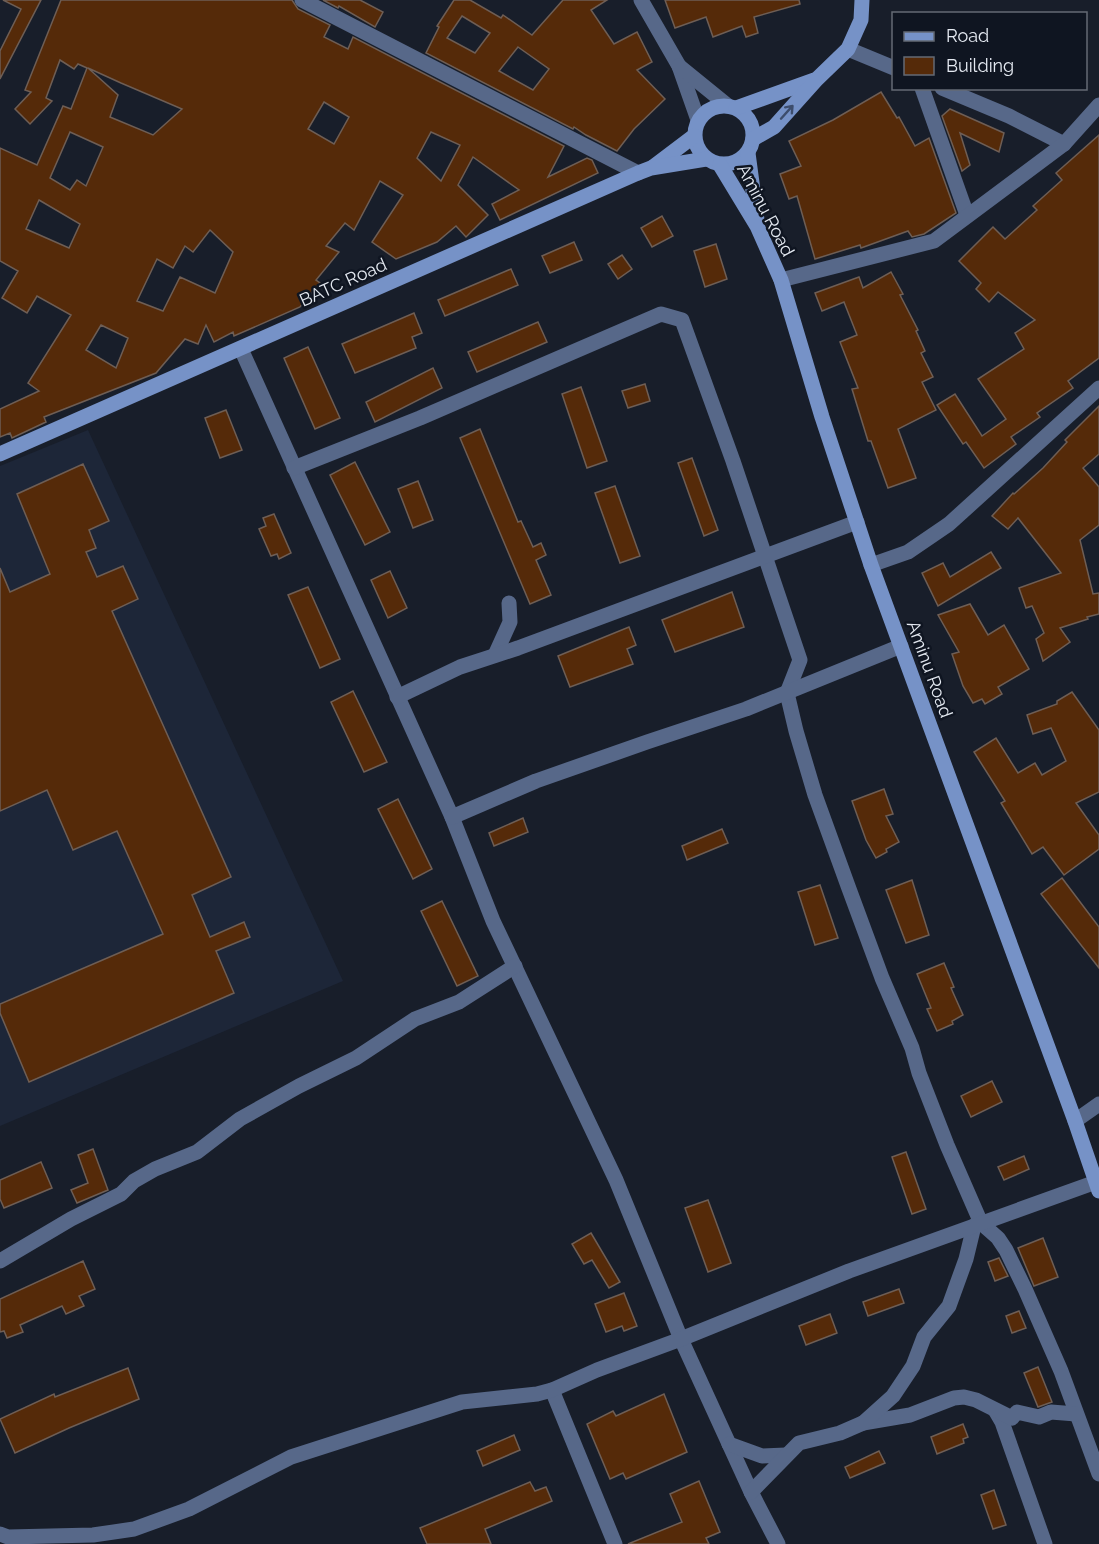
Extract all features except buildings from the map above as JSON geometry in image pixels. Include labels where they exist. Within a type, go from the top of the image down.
[{"type":"street","points":[[302,0],[645,171],[694,136]]},
{"type":"street","points":[[641,0],[679,66],[698,120]]},
{"type":"street","points":[[817,79],[732,107],[710,108],[698,120],[694,136],[696,145],[713,162],[730,164],[740,160],[750,146],[774,127],[817,79],[848,49],[861,20],[862,0]]},
{"type":"street","points":[[848,49],[892,67]]},
{"type":"street","points":[[679,66],[732,107],[744,113],[750,121],[753,130],[750,146],[757,226]]},
{"type":"street","points":[[923,90],[967,215]]},
{"type":"street","points":[[947,90],[1009,116],[1064,144]]},
{"type":"street","points":[[782,280],[934,241],[1064,144],[1099,105]]},
{"type":"street","name":"BATC Road","points":[[0,454],[645,171],[713,162]]},
{"type":"street","name":"Aminu Road","points":[[713,162],[757,226],[782,280],[822,417],[871,565],[1097,1186]]},
{"type":"street","points":[[294,468],[420,418],[661,314],[672,315],[682,320],[733,461],[800,660],[787,693],[815,795],[882,978],[912,1048],[919,1073],[977,1225],[998,1238],[1006,1250],[1061,1371],[1099,1474]]},
{"type":"street","points":[[241,349],[452,817],[493,921],[616,1180],[681,1339],[751,1492],[778,1544]]},
{"type":"street","points":[[871,565],[908,552],[949,525],[1099,388]]},
{"type":"street","points":[[397,697],[460,667],[857,522]]},
{"type":"street","points":[[495,655],[510,622],[509,603]]},
{"type":"street","points":[[452,817],[536,781],[746,709],[901,646]]},
{"type":"street","points":[[0,1261],[71,1219],[121,1194],[134,1181],[155,1169],[197,1152],[240,1119],[356,1058],[415,1019],[459,1002],[515,966]]},
{"type":"street","points":[[1075,1121],[1099,1104]]},
{"type":"street","points":[[9,1538],[93,1535],[134,1529],[189,1509],[291,1457],[462,1402],[537,1394],[552,1389],[849,1271],[977,1225],[1097,1186]]},
{"type":"street","points":[[863,1423],[893,1396],[913,1366],[924,1337],[949,1306],[977,1225]]},
{"type":"street","points":[[552,1389],[615,1544]]},
{"type":"street","points":[[751,1492],[799,1443],[840,1433],[863,1423],[910,1415],[954,1398],[964,1397],[976,1400],[1003,1417],[1045,1544]]},
{"type":"street","points":[[1003,1417],[1017,1412],[1039,1417],[1051,1412],[1076,1414]]},
{"type":"street","points":[[729,1444],[762,1456],[786,1455]]},
{"type":"shaded area","points":[[88,430],[343,981],[0,1126],[0,466]]}]
